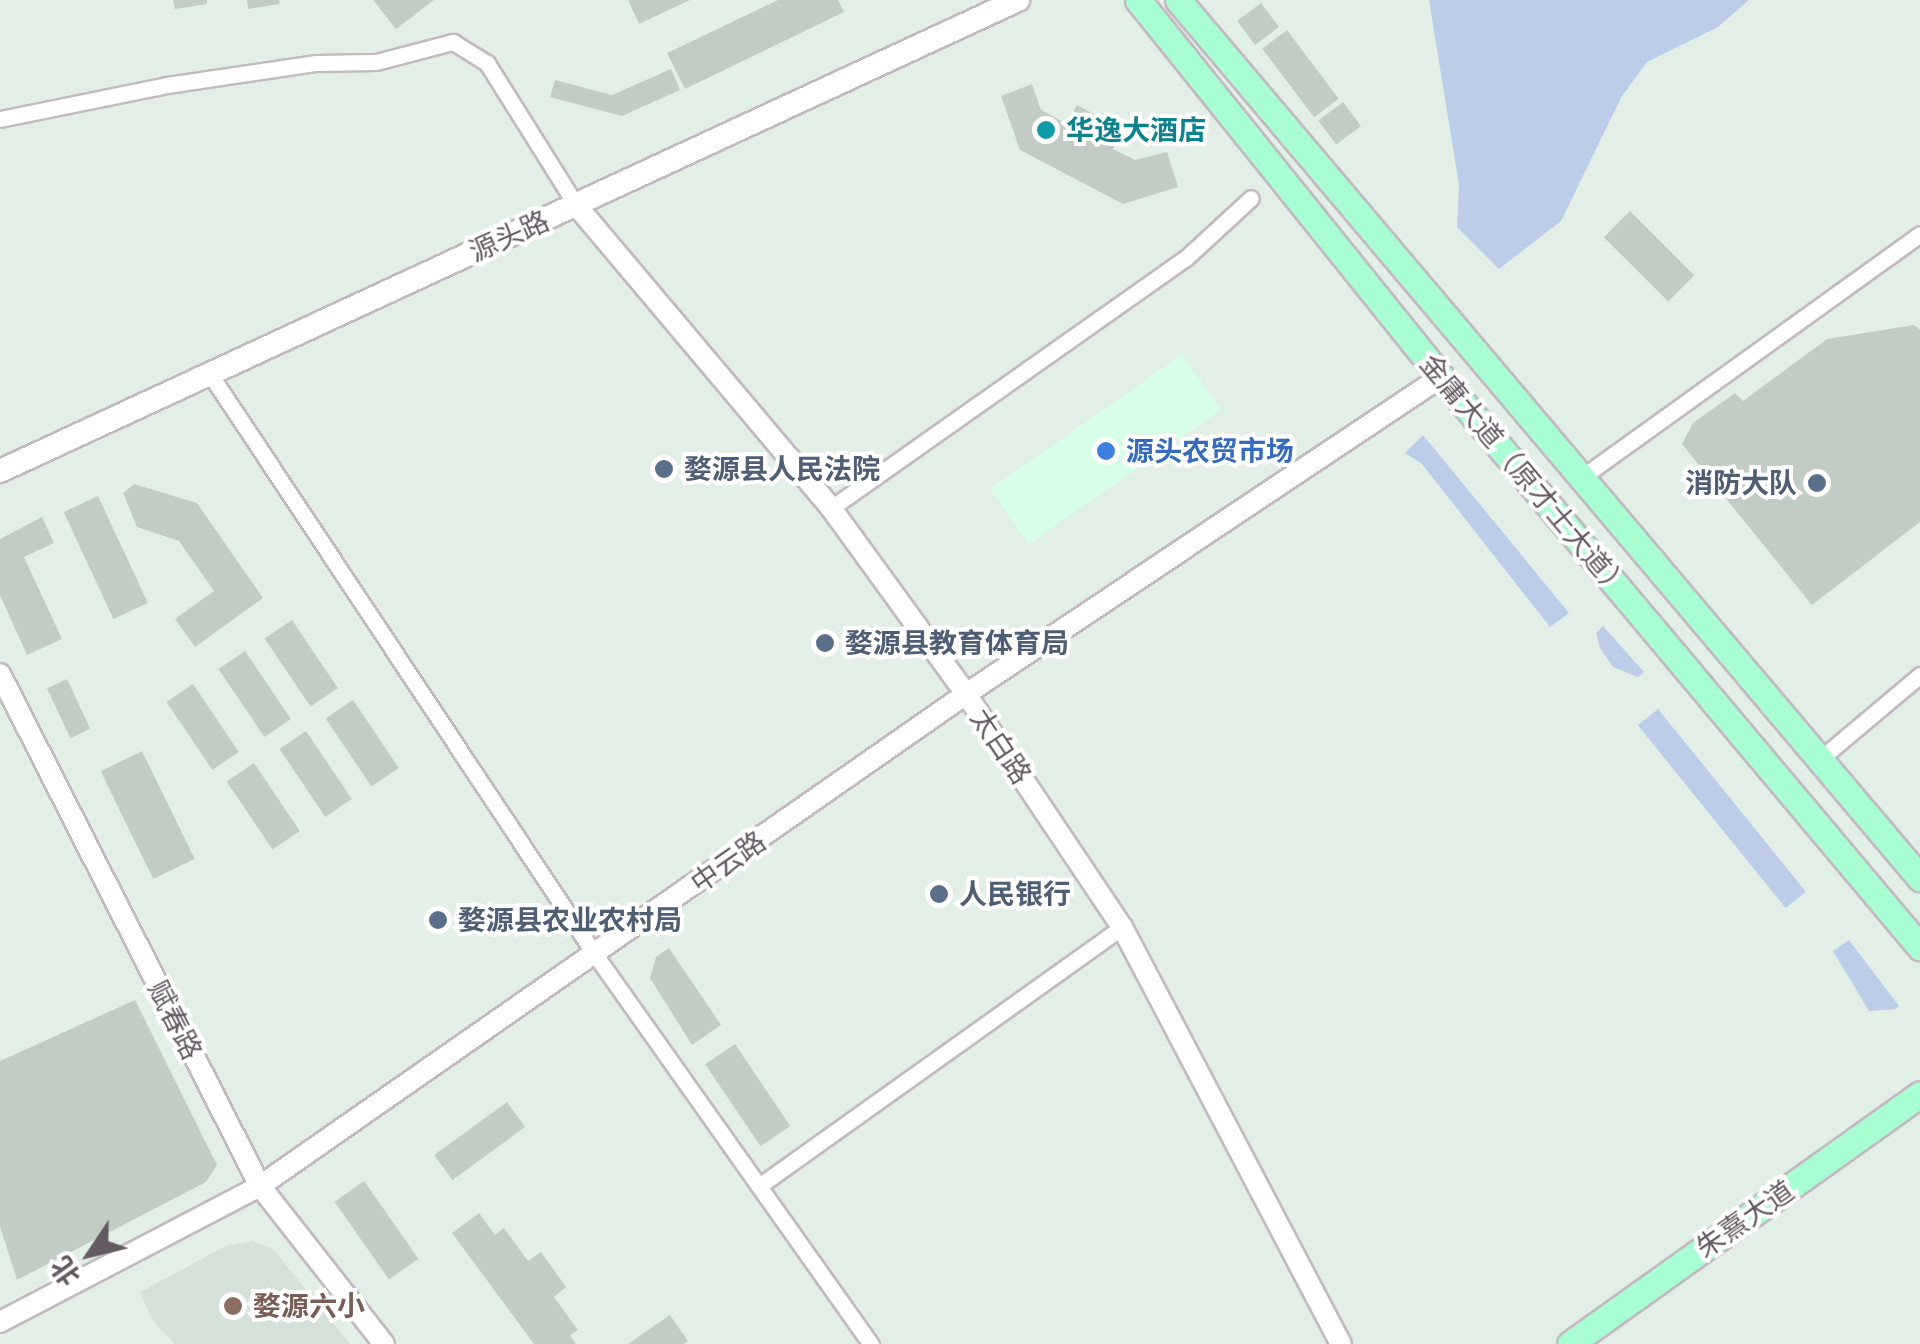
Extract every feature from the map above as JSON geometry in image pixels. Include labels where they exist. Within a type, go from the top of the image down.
[{"type":"main road","name":"源头路","points":[[0,471],[208,371],[1018,0]]},
{"type":"main road","name":"金庸大道（原才士大道）","points":[[1138,0],[1441,377],[1920,947]]},
{"type":"main road","name":"金庸大道（原才士大道）","points":[[1178,0],[1578,480],[1920,878]]},
{"type":"main road","name":"朱熹大道","points":[[1570,1344],[1920,1094]]},
{"type":"street","points":[[0,119],[166,84],[316,63],[376,62],[453,42],[487,64],[576,205]]},
{"type":"street","points":[[830,508],[1186,258],[1251,198]]},
{"type":"street","name":"太白路","points":[[576,205],[830,508],[966,694],[1122,927],[1341,1344]]},
{"type":"street","points":[[1578,480],[1920,234]]},
{"type":"street","points":[[208,371],[596,956],[871,1344]]},
{"type":"street","name":"中云路","points":[[0,1322],[260,1186],[596,956],[966,694],[1441,377]]},
{"type":"street","name":"赋春路","points":[[0,674],[260,1186],[384,1344]]},
{"type":"street","points":[[1818,760],[1920,674]]},
{"type":"street","points":[[759,1186],[1122,927]]},
{"type":"shaded area","points":[[1429,0],[1749,0],[1718,27],[1647,62],[1622,96],[1561,221],[1499,269],[1457,227],[1459,185]]},
{"type":"shaded area","name":"源头农贸市场","points":[[1182,355],[1220,410],[1029,544],[990,489]]},
{"type":"shaded area","points":[[1423,435],[1569,613],[1550,627],[1422,464],[1405,453]]},
{"type":"shaded area","points":[[1603,626],[1644,672],[1638,677],[1613,667],[1600,648],[1596,633]]},
{"type":"shaded area","points":[[1658,709],[1806,892],[1786,908],[1638,725]]},
{"type":"shaded area","points":[[1849,940],[1899,1006],[1896,1009],[1869,1011],[1833,951]]},
{"type":"shaded area","name":"婺源六小","points":[[253,1241],[274,1250],[350,1344],[175,1344],[152,1320],[140,1292],[228,1245]]},
{"type":"building","points":[[173,0],[207,0],[207,4],[175,9]]},
{"type":"building","points":[[247,0],[279,0],[280,4],[248,9]]},
{"type":"building","points":[[373,0],[434,0],[396,29]]},
{"type":"building","points":[[628,0],[690,0],[639,24]]},
{"type":"building","points":[[778,0],[838,0],[844,12],[685,89],[667,53]]},
{"type":"building","points":[[1261,3],[1279,27],[1255,45],[1237,21]]},
{"type":"building","points":[[1287,30],[1339,99],[1314,117],[1262,49]]},
{"type":"building","points":[[671,69],[680,90],[622,116],[550,97],[555,80],[612,95]]},
{"type":"building","name":"华逸大酒店","points":[[1032,84],[1041,110],[1067,124],[1077,105],[1123,130],[1113,149],[1135,160],[1167,152],[1178,187],[1123,204],[1020,150],[1001,96]]},
{"type":"building","points":[[1343,102],[1361,126],[1336,145],[1318,121]]},
{"type":"building","points":[[1630,211],[1694,275],[1668,302],[1604,237]]},
{"type":"building","name":"消防大队","points":[[1914,325],[1920,330],[1920,522],[1812,605],[1682,444],[1693,423],[1735,393],[1743,401],[1827,339]]},
{"type":"building","points":[[134,484],[197,503],[263,598],[195,647],[175,619],[214,591],[179,541],[137,527],[123,493]]},
{"type":"building","points":[[98,496],[148,603],[113,619],[64,512]]},
{"type":"building","points":[[42,517],[54,543],[24,557],[62,639],[27,655],[0,595],[0,539]]},
{"type":"building","points":[[292,620],[338,688],[310,706],[265,638]]},
{"type":"building","points":[[245,651],[291,719],[264,737],[218,669]]},
{"type":"building","points":[[67,679],[90,729],[70,738],[47,688]]},
{"type":"building","points":[[193,684],[239,752],[212,770],[166,702]]},
{"type":"building","points":[[353,700],[399,768],[371,786],[326,718]]},
{"type":"building","points":[[306,731],[352,799],[325,817],[279,749]]},
{"type":"building","points":[[142,751],[195,859],[153,879],[101,771]]},
{"type":"building","points":[[254,763],[300,831],[272,849],[227,781]]},
{"type":"building","points":[[669,948],[721,1025],[692,1045],[650,978],[656,957]]},
{"type":"building","points":[[135,1000],[217,1165],[206,1182],[17,1280],[0,1226],[0,1061]]},
{"type":"building","points":[[735,1044],[790,1126],[761,1146],[705,1064]]},
{"type":"building","points":[[507,1102],[525,1127],[452,1180],[434,1155]]},
{"type":"building","points":[[364,1181],[418,1259],[389,1279],[335,1202]]},
{"type":"building","points":[[479,1213],[495,1235],[504,1228],[528,1261],[541,1252],[566,1287],[554,1297],[578,1330],[570,1335],[576,1344],[534,1344],[452,1233]]},
{"type":"building","points":[[670,1315],[688,1341],[684,1344],[628,1344]]},
{"type":"place","name":"华逸大酒店","points":[[1046,130]]},
{"type":"place","name":"源头农贸市场","points":[[1106,451]]},
{"type":"place","name":"婺源县人民法院","points":[[664,469]]},
{"type":"place","name":"消防大队","points":[[1817,483]]},
{"type":"place","name":"婺源县教育体育局","points":[[825,643]]},
{"type":"place","name":"人民银行","points":[[939,894]]},
{"type":"place","name":"婺源县农业农村局","points":[[438,920]]},
{"type":"place","name":"婺源六小","points":[[233,1306]]}]
